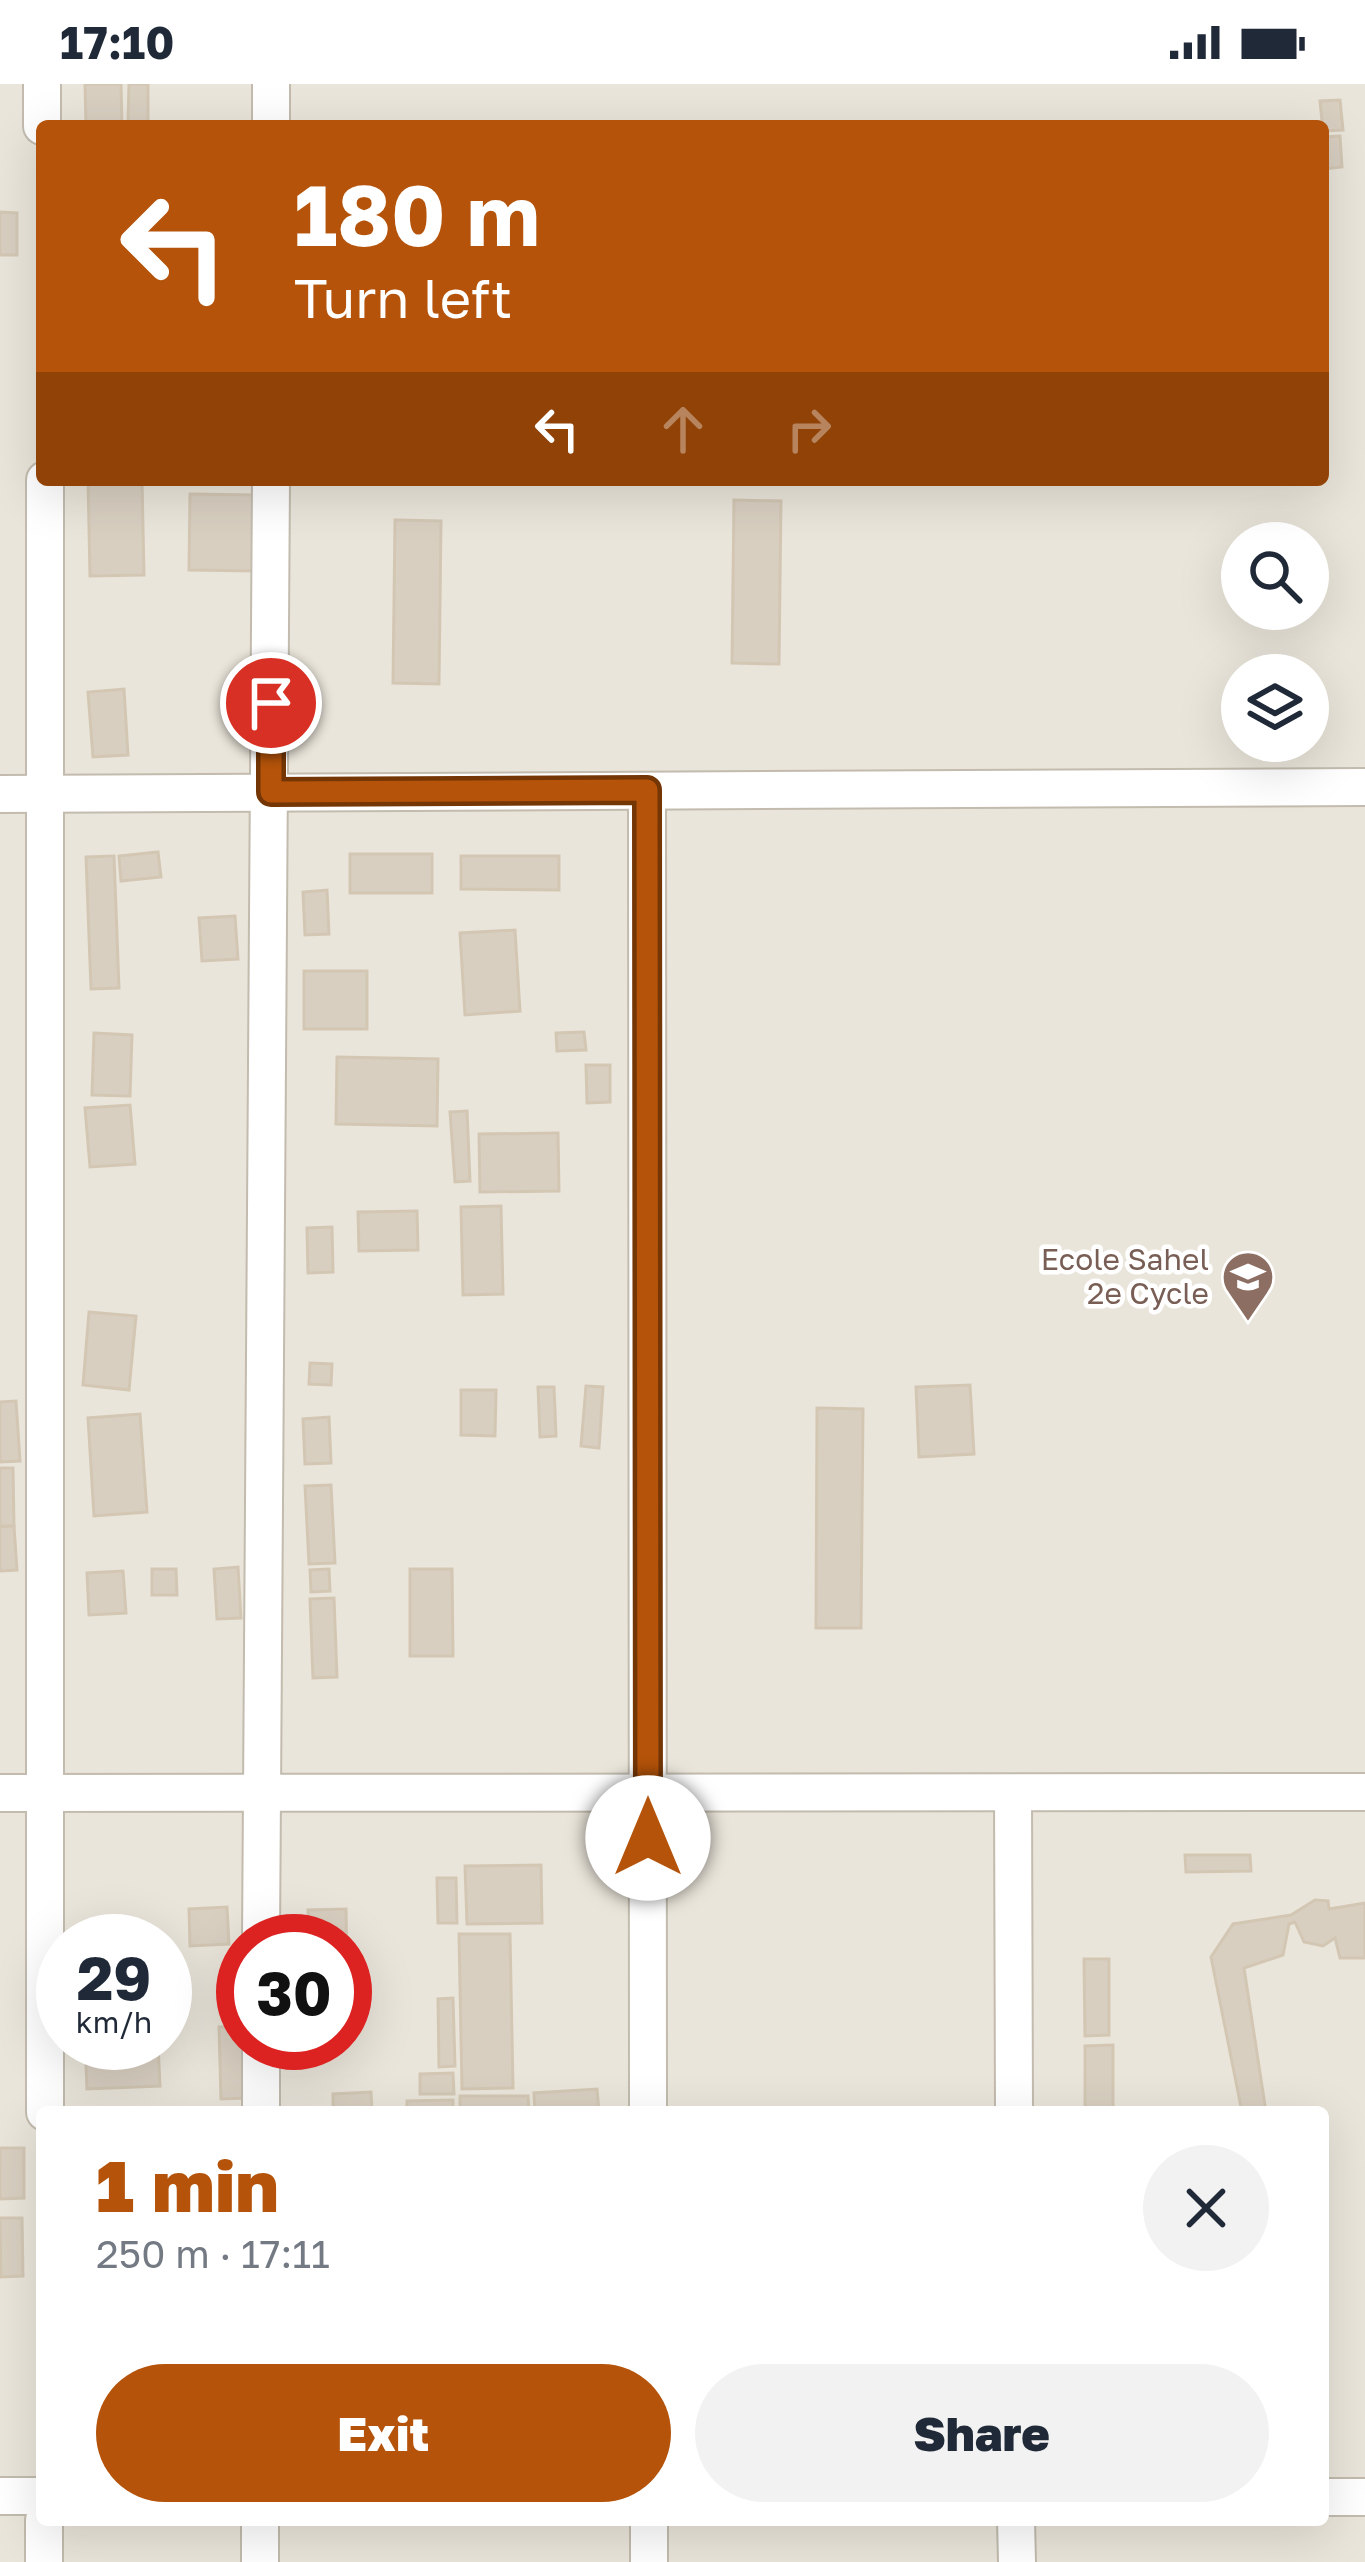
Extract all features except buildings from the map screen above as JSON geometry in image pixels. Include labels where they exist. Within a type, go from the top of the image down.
[{"type":"street","points":[[42,84],[42,120]]},
{"type":"street","points":[[271,84],[271,120]]},
{"type":"street","points":[[45,486],[45,2106]]},
{"type":"street","points":[[261,1914],[271,486]]},
{"type":"street","points":[[0,794],[1365,788]]},
{"type":"street","points":[[647,790],[649,2106]]},
{"type":"street","points":[[1013,1792],[1014,2106]]},
{"type":"street","points":[[0,1793],[1365,1792]]},
{"type":"street","points":[[261,2070],[261,2106]]},
{"type":"street","points":[[0,2496],[36,2496]]},
{"type":"street","points":[[1329,2497],[1365,2497]]},
{"type":"street","points":[[44,2526],[44,2562]]},
{"type":"street","points":[[260,2526],[260,2562]]},
{"type":"street","points":[[649,2526],[649,2562]]},
{"type":"street","points":[[1016,2526],[1017,2562]]},
{"type":"shaded area","points":[[0,84],[1365,84],[1365,2562],[0,2562]]},
{"type":"place","name":"Ecole Sahel 2e Cycle","points":[[1248,1323]]},
{"type":"route","points":[[271,703],[271,792],[647,790],[648,1838]]}]
